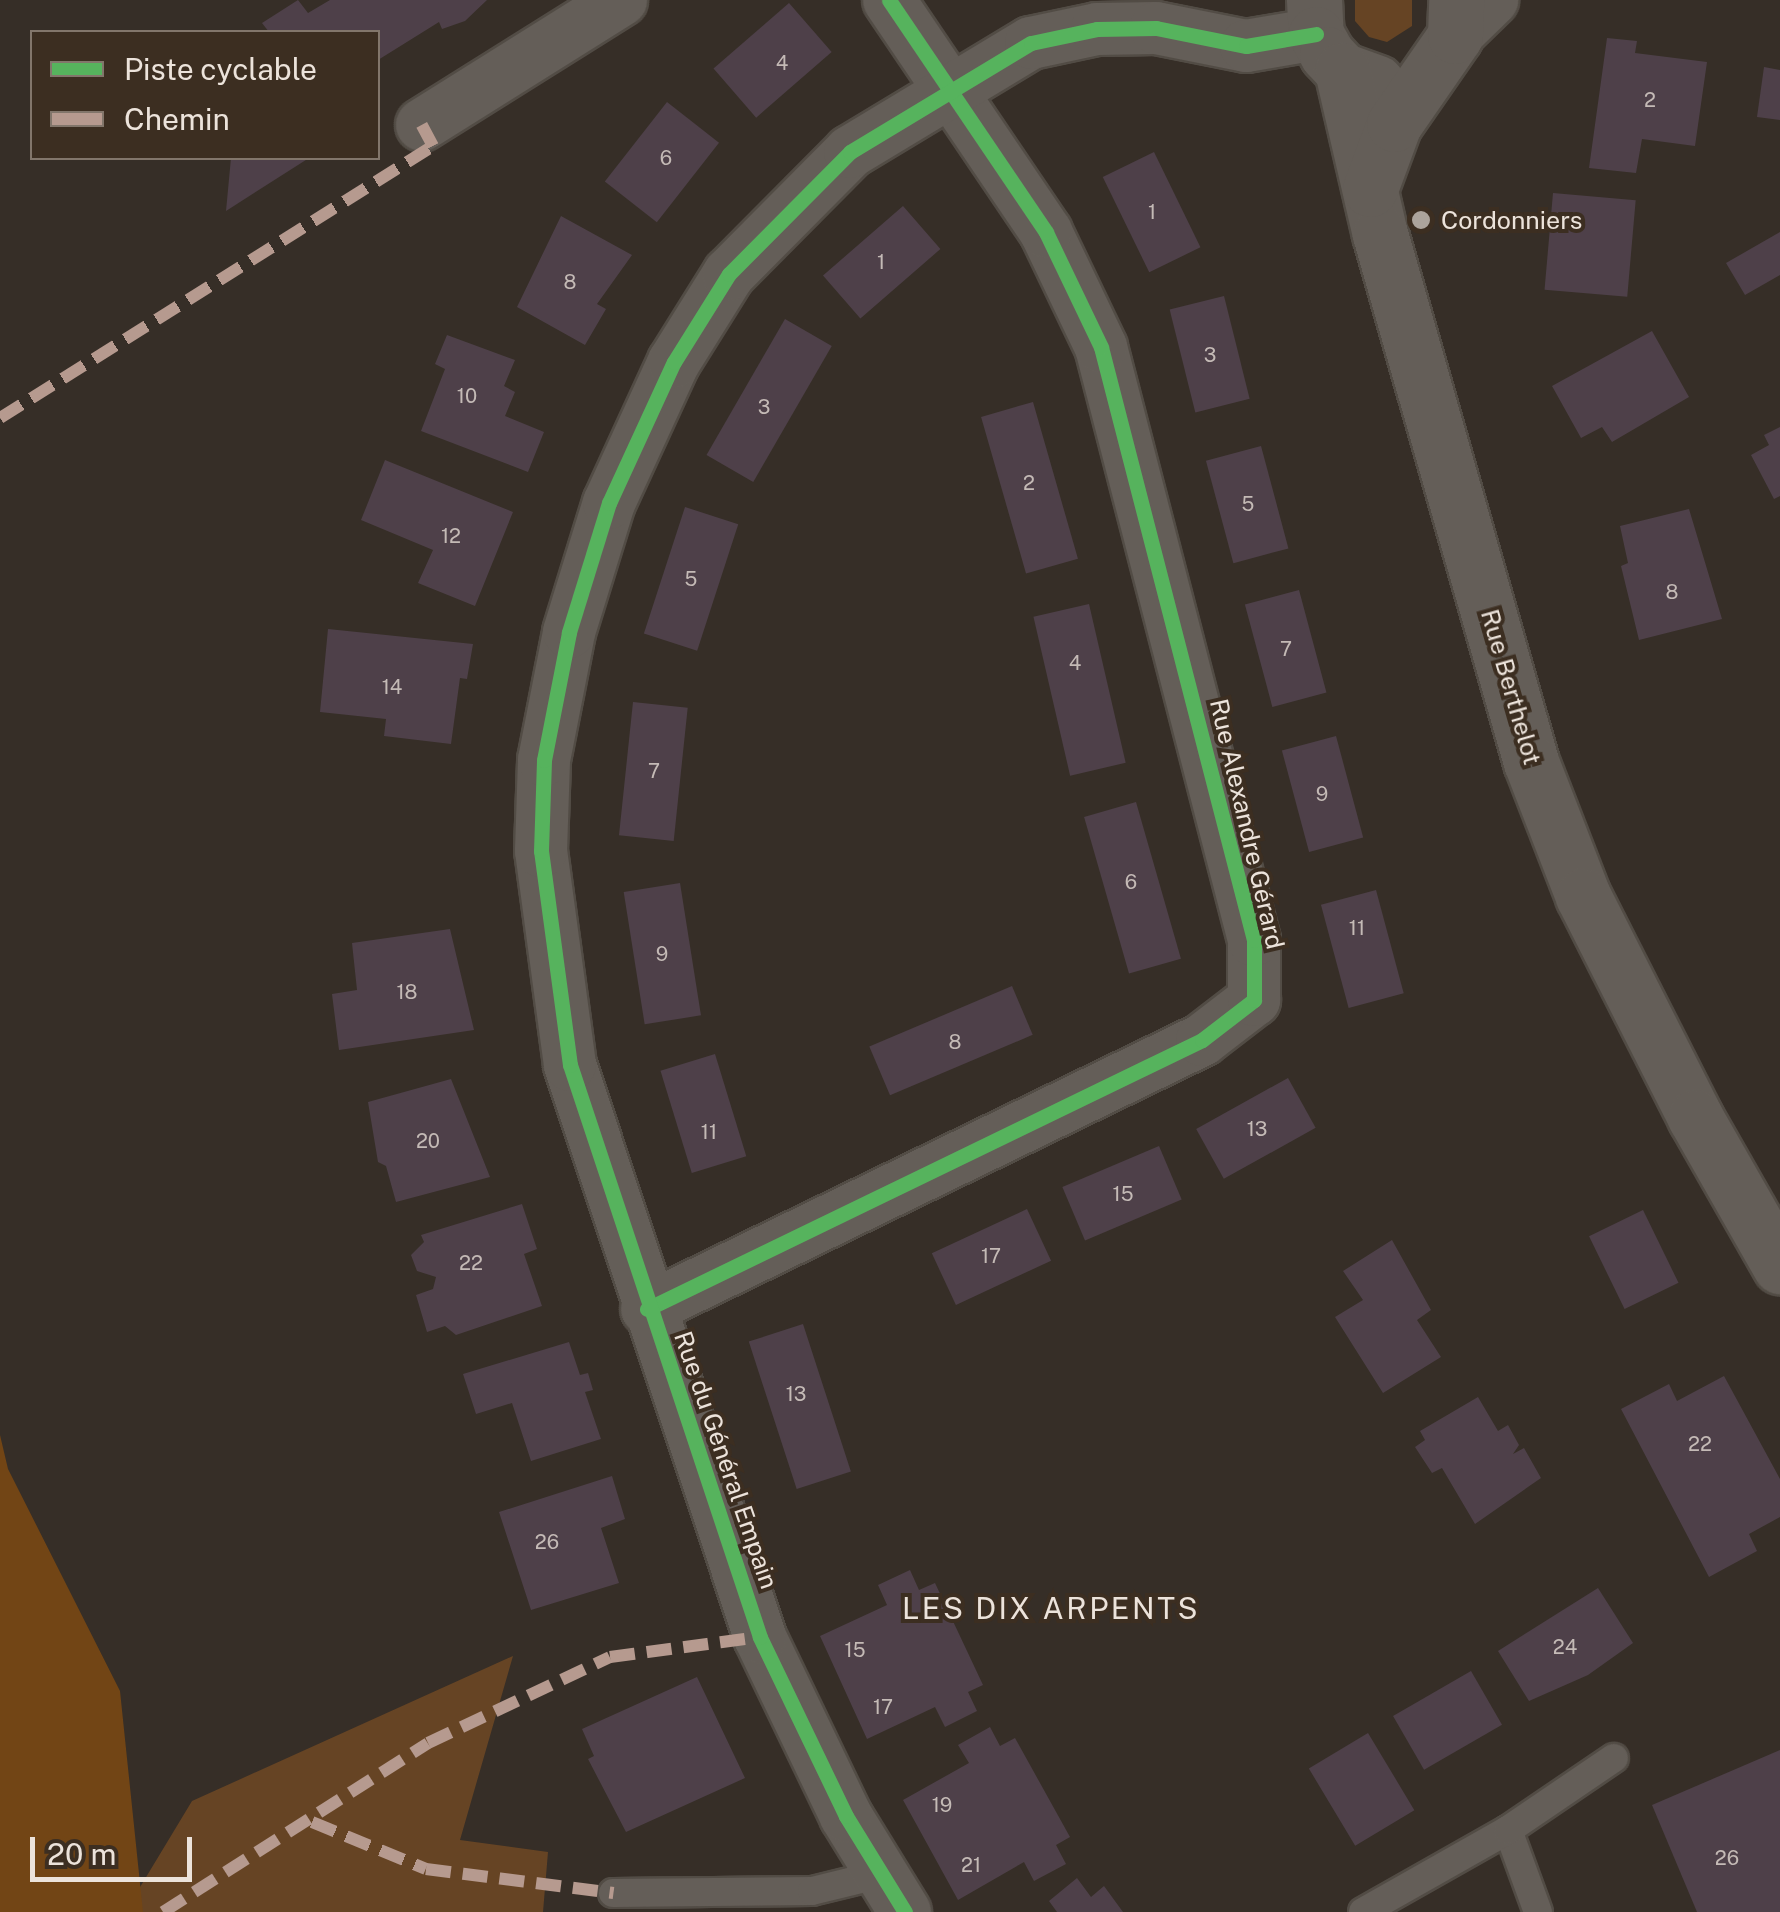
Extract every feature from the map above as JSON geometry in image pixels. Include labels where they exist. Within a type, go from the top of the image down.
[{"type":"street","points":[[422,125],[621,0]]},
{"type":"street","points":[[889,0],[952,87]]},
{"type":"street","name":"Rue du Général Empain","points":[[893,1893],[760,1637],[647,1309],[570,1065],[550,945],[541,851],[544,760],[569,632],[609,503],[674,362],[729,274],[850,152],[952,87],[1031,43],[1174,14],[1246,46],[1318,23]]},
{"type":"street","points":[[1318,23],[1384,84],[1458,27]]},
{"type":"street","name":"Rue Berthelot","points":[[1318,23],[1370,189],[1531,762],[1583,896],[1695,1117],[1780,1266]]},
{"type":"street","points":[[1370,189],[1394,124],[1458,27]]},
{"type":"street","name":"Rue Alexandre Gérard","points":[[647,1309],[1202,1040],[1254,1000],[1254,940],[1102,346],[1046,232],[952,87]]},
{"type":"lane","points":[[1363,1912],[1508,1830],[1614,1758]]},
{"type":"lane","points":[[1508,1830],[1538,1912]]},
{"type":"lane","points":[[613,1893],[893,1893]]},
{"type":"shaded area","points":[[1355,0],[1412,0],[1412,26],[1387,42],[1369,37],[1355,21]]},
{"type":"shaded area","points":[[0,1435],[8,1469],[120,1691],[143,1912],[0,1912]]},
{"type":"shaded area","points":[[513,1656],[460,1840],[548,1852],[543,1912],[125,1912],[192,1801]]},
{"type":"building","points":[[298,0],[308,13],[330,0],[487,0],[465,21],[442,29],[439,22],[380,59],[380,30],[267,30],[262,23]]},
{"type":"building","points":[[789,3],[832,52],[756,118],[714,69]]},
{"type":"building","points":[[1607,38],[1637,41],[1635,53],[1707,62],[1695,146],[1642,139],[1636,173],[1589,168]]},
{"type":"building","points":[[1764,67],[1780,70],[1780,120],[1757,117]]},
{"type":"building","points":[[667,102],[719,143],[657,222],[605,182]]},
{"type":"building","points":[[1154,152],[1200,247],[1149,272],[1103,177]]},
{"type":"building","points":[[231,160],[306,160],[226,211]]},
{"type":"building","points":[[1553,193],[1636,200],[1627,297],[1545,290]]},
{"type":"building","points":[[903,206],[940,249],[860,319],[823,276]]},
{"type":"building","points":[[561,216],[632,255],[597,304],[606,309],[585,345],[517,307]]},
{"type":"building","points":[[1780,232],[1780,275],[1745,295],[1726,263]]},
{"type":"building","points":[[1224,296],[1250,399],[1195,412],[1170,310]]},
{"type":"building","points":[[785,319],[832,346],[753,482],[706,455]]},
{"type":"building","points":[[1652,331],[1689,397],[1612,442],[1602,427],[1581,438],[1552,386]]},
{"type":"building","points":[[447,335],[515,360],[504,386],[515,392],[505,416],[544,432],[528,472],[421,431],[445,369],[435,364]]},
{"type":"building","points":[[1033,402],[1078,559],[1026,574],[981,417]]},
{"type":"building","points":[[1780,427],[1780,496],[1774,499],[1751,455],[1769,445],[1764,435]]},
{"type":"building","points":[[1261,446],[1288,548],[1233,563],[1206,461]]},
{"type":"building","points":[[385,460],[513,512],[475,606],[418,583],[433,550],[361,520]]},
{"type":"building","points":[[685,507],[738,524],[697,651],[644,633]]},
{"type":"building","points":[[1689,509],[1722,619],[1639,640],[1621,566],[1628,563],[1620,526]]},
{"type":"building","points":[[1299,590],[1326,692],[1272,707],[1245,604]]},
{"type":"building","points":[[1089,604],[1126,763],[1070,776],[1033,617]]},
{"type":"building","points":[[328,629],[473,644],[467,679],[460,678],[451,744],[384,736],[386,719],[320,712]]},
{"type":"building","points":[[633,702],[688,708],[674,841],[619,835]]},
{"type":"building","points":[[1336,736],[1363,837],[1309,852],[1282,750]]},
{"type":"building","points":[[1136,802],[1181,959],[1129,974],[1084,817]]},
{"type":"building","points":[[680,883],[701,1015],[645,1024],[624,892]]},
{"type":"building","points":[[1376,890],[1404,993],[1349,1008],[1321,905]]},
{"type":"building","points":[[450,929],[474,1030],[339,1050],[332,994],[357,990],[352,943]]},
{"type":"building","points":[[1012,986],[1033,1035],[890,1095],[869,1047]]},
{"type":"building","points":[[715,1054],[746,1156],[692,1173],[660,1071]]},
{"type":"building","points":[[1288,1078],[1316,1128],[1224,1179],[1196,1129]]},
{"type":"building","points":[[451,1079],[490,1177],[396,1202],[386,1166],[378,1162],[368,1102]]},
{"type":"building","points":[[1159,1146],[1182,1199],[1085,1240],[1062,1187]]},
{"type":"building","points":[[522,1204],[537,1249],[524,1254],[542,1306],[456,1335],[445,1326],[427,1332],[416,1295],[433,1289],[436,1277],[417,1271],[411,1255],[424,1242],[421,1235]]},
{"type":"building","points":[[1027,1209],[1051,1261],[956,1305],[932,1253]]},
{"type":"building","points":[[1643,1210],[1679,1283],[1625,1309],[1589,1236]]},
{"type":"building","points":[[1392,1240],[1431,1310],[1417,1320],[1441,1357],[1383,1393],[1335,1317],[1363,1300],[1343,1271]]},
{"type":"building","points":[[803,1324],[851,1471],[797,1489],[749,1342]]},
{"type":"building","points":[[569,1342],[580,1375],[588,1373],[593,1390],[585,1392],[601,1439],[531,1461],[512,1403],[476,1414],[463,1374]]},
{"type":"building","points":[[1724,1376],[1780,1479],[1780,1517],[1749,1534],[1757,1551],[1709,1577],[1621,1409],[1669,1384],[1677,1401]]},
{"type":"building","points":[[1478,1397],[1498,1431],[1508,1425],[1519,1445],[1513,1454],[1524,1448],[1541,1478],[1475,1524],[1442,1468],[1432,1473],[1415,1447],[1425,1440],[1420,1431]]},
{"type":"building","points":[[612,1476],[625,1519],[601,1528],[619,1583],[531,1610],[499,1512]]},
{"type":"building","points":[[910,1570],[919,1590],[935,1583],[983,1685],[968,1692],[977,1711],[945,1727],[935,1707],[867,1739],[820,1636],[887,1605],[878,1585]]},
{"type":"building","points":[[1598,1588],[1633,1643],[1588,1675],[1529,1701],[1498,1651]]},
{"type":"building","points":[[1471,1671],[1502,1725],[1424,1770],[1393,1716]]},
{"type":"building","points":[[697,1677],[745,1778],[626,1832],[588,1759],[594,1756],[582,1729]]},
{"type":"building","points":[[990,1727],[1000,1746],[1015,1738],[1070,1837],[1056,1845],[1066,1864],[1034,1881],[1024,1862],[958,1900],[903,1800],[969,1763],[958,1745]]},
{"type":"building","points":[[1368,1733],[1414,1810],[1355,1846],[1309,1769]]},
{"type":"building","points":[[1780,1750],[1780,1912],[1697,1912],[1652,1805]]},
{"type":"building","points":[[1077,1878],[1091,1897],[1104,1886],[1123,1912],[1057,1912],[1049,1901]]},
{"type":"marked path","points":[[0,418],[433,146],[422,125]]},
{"type":"marked path","points":[[163,1912],[428,1743],[610,1657],[760,1637]]},
{"type":"marked path","points":[[312,1822],[426,1869],[613,1893]]},
{"type":"cycle path","points":[[647,1309],[1202,1040],[1254,1000],[1254,940],[1101,347],[1046,232],[889,0]]},
{"type":"cycle path","points":[[905,1912],[846,1816],[760,1637],[570,1065],[541,851],[544,760],[569,632],[609,503],[674,362],[729,274],[850,152],[1031,43],[1097,29],[1156,28],[1246,46],[1316,34]]},
{"type":"place","name":"Cordonniers","points":[[1421,220]]},
{"type":"district","name":"LES DIX ARPENTS","points":[[1051,1608]]}]
